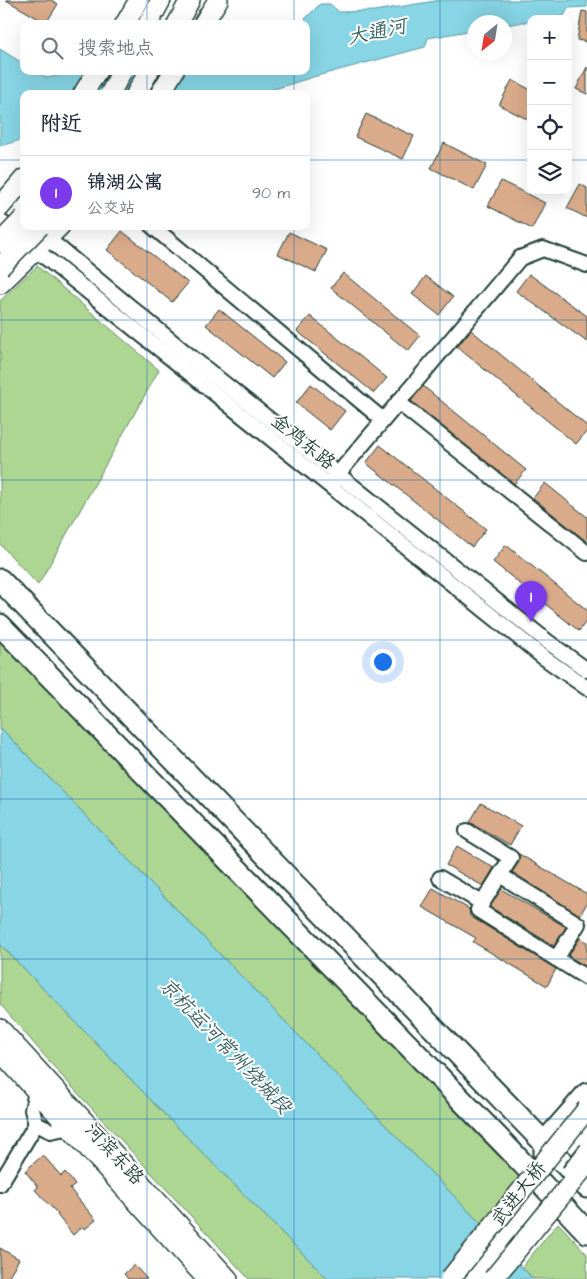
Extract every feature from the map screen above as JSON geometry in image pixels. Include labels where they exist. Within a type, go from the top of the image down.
[{"type":"highway","points":[[0,580],[545,1142],[587,1188]]},
{"type":"highway","points":[[0,625],[509,1149],[587,1232]]},
{"type":"highway","points":[[545,1188],[545,1142],[587,1094]]},
{"type":"highway","points":[[545,1188],[587,1188]]},
{"type":"main road","points":[[127,20],[139,0]]},
{"type":"main road","points":[[150,20],[161,0]]},
{"type":"main road","points":[[179,20],[190,0]]},
{"type":"main road","points":[[206,20],[218,0]]},
{"type":"main road","points":[[85,90],[95,75]]},
{"type":"main road","points":[[112,90],[120,75]]},
{"type":"main road","points":[[138,90],[147,75]]},
{"type":"main road","points":[[162,90],[172,75]]},
{"type":"main road","points":[[1,208],[20,184]]},
{"type":"main road","points":[[0,243],[20,223]]},
{"type":"main road","points":[[0,267],[46,235]]},
{"type":"main road","points":[[0,284],[46,235]]},
{"type":"main road","name":"河滨东路","points":[[0,1029],[228,1279]]},
{"type":"main road","name":"河滨东路","points":[[0,1050],[207,1279]]},
{"type":"main road","name":"武进大桥","points":[[450,1279],[587,1109]]},
{"type":"main road","name":"武进大桥","points":[[493,1279],[587,1164]]},
{"type":"street","points":[[1,208],[20,217]]},
{"type":"street","name":"金鸡东路","points":[[1,208],[20,219]]},
{"type":"street","points":[[157,230],[384,420]]},
{"type":"street","name":"金鸡东路","points":[[46,235],[189,355],[548,642],[587,670]]},
{"type":"street","name":"金鸡东路","points":[[46,235],[328,486],[543,657],[587,688]]},
{"type":"street","points":[[328,486],[520,258],[543,249],[587,265]]},
{"type":"street","points":[[398,402],[587,553]]},
{"type":"street","points":[[466,831],[511,858],[478,910],[587,978]]},
{"type":"street","points":[[500,875],[583,926],[556,959]]},
{"type":"street","points":[[440,878],[482,904]]},
{"type":"street","points":[[0,1184],[36,1124],[32,1110],[36,1091]]},
{"type":"street","points":[[36,1124],[51,1131],[70,1127]]},
{"type":"street","points":[[461,1279],[587,1124]]},
{"type":"street","points":[[482,1279],[587,1149]]},
{"type":"green space","points":[[37,266],[159,370],[38,585],[0,544],[0,301]]},
{"type":"green space","points":[[0,640],[519,1177],[482,1225],[0,727]]},
{"type":"green space","points":[[0,944],[174,1124],[328,1279],[249,1279],[61,1075],[0,1004]]},
{"type":"green space","points":[[558,1223],[587,1254],[587,1279],[533,1279],[522,1267]]},
{"type":"water","name":"大通河","points":[[441,0],[587,0],[587,7],[568,8],[564,15],[527,15],[527,22],[512,24],[512,15],[467,15],[467,31],[428,38],[425,47],[271,90],[20,90],[20,140],[0,146],[0,49],[20,62],[20,75],[42,75],[47,78],[62,75],[310,75],[310,20],[304,20],[320,4],[330,4],[339,12],[374,11]]},
{"type":"water","name":"京杭运河常州绕城段","points":[[0,727],[533,1279],[328,1279],[174,1124],[0,944]]},
{"type":"pier","points":[[486,1226],[519,1261],[505,1279],[444,1279]]},
{"type":"building","points":[[6,0],[51,0],[58,4],[48,20],[41,20]]},
{"type":"building","points":[[582,11],[587,12],[587,42],[577,40]]},
{"type":"building","points":[[587,67],[587,94],[576,89]]},
{"type":"building","points":[[512,80],[527,88],[527,119],[499,105]]},
{"type":"building","points":[[366,114],[414,136],[403,159],[355,137]]},
{"type":"building","points":[[444,143],[487,165],[474,190],[431,168]]},
{"type":"building","points":[[501,181],[545,203],[532,229],[488,206]]},
{"type":"building","points":[[580,184],[587,188],[587,218],[567,208]]},
{"type":"building","points":[[122,231],[188,283],[172,302],[107,250]]},
{"type":"building","points":[[289,232],[327,250],[316,272],[278,254]]},
{"type":"building","points":[[343,273],[420,336],[408,351],[331,288]]},
{"type":"building","points":[[529,274],[587,316],[587,342],[516,291]]},
{"type":"building","points":[[426,276],[453,297],[439,315],[412,294]]},
{"type":"building","points":[[219,309],[285,362],[272,378],[206,325]]},
{"type":"building","points":[[310,316],[387,378],[374,393],[297,331]]},
{"type":"building","points":[[471,330],[587,426],[587,431],[576,444],[457,347]]},
{"type":"building","points":[[311,384],[345,411],[330,430],[296,403]]},
{"type":"building","points":[[423,386],[526,470],[514,484],[411,401]]},
{"type":"building","points":[[380,445],[486,529],[472,547],[366,463]]},
{"type":"building","points":[[545,483],[587,517],[587,542],[533,498]]},
{"type":"building","points":[[506,545],[587,610],[587,620],[579,631],[493,562]]},
{"type":"building","points":[[481,803],[521,826],[510,845],[470,822]]},
{"type":"building","points":[[457,846],[494,868],[483,886],[446,865]]},
{"type":"building","points":[[519,854],[587,894],[587,903],[580,915],[512,872],[519,862]]},
{"type":"building","points":[[433,888],[469,909],[470,916],[556,969],[547,986],[473,942],[476,938],[422,907]]},
{"type":"building","points":[[501,889],[566,927],[554,946],[490,907]]},
{"type":"building","points":[[580,938],[587,942],[587,967],[568,956]]},
{"type":"building","points":[[43,1155],[61,1176],[65,1172],[75,1185],[70,1189],[96,1220],[85,1229],[82,1227],[73,1235],[58,1214],[35,1190],[38,1187],[25,1171]]},
{"type":"building","points":[[0,1248],[19,1259],[7,1279],[0,1279]]},
{"type":"building","points":[[134,1265],[147,1279],[128,1279],[124,1274]]},
{"type":"place","name":"锦湖公寓","points":[[531,622]]}]
